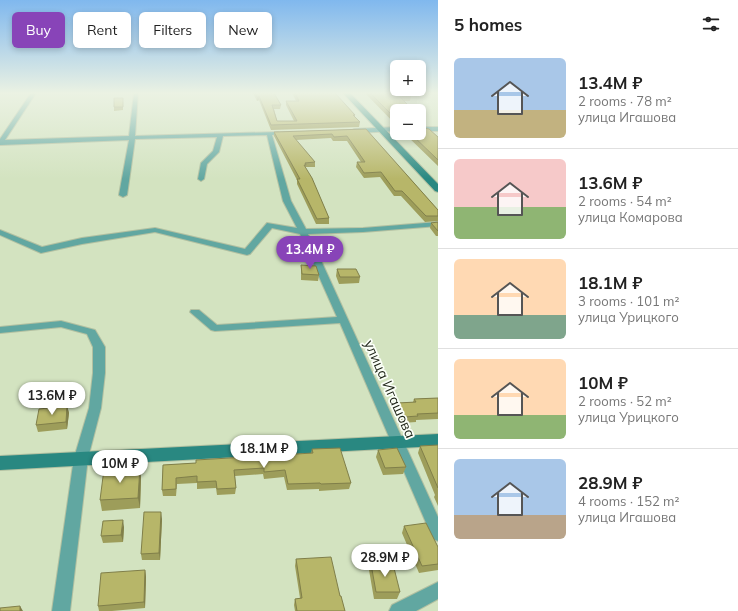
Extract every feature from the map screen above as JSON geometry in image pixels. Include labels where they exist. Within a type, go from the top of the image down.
[{"type":"main road","points":[[373,122],[438,189]]},
{"type":"main road","points":[[0,464],[81,458],[438,440]]},
{"type":"street","points":[[0,142],[15,122]]},
{"type":"street","points":[[123,195],[133,122]]},
{"type":"street","points":[[426,129],[438,129]]},
{"type":"street","points":[[349,131],[390,130]]},
{"type":"street","name":"улица Игашова","points":[[269,133],[287,201],[315,256],[438,534]]},
{"type":"street","points":[[0,142],[285,133]]},
{"type":"street","points":[[201,179],[204,163],[216,152],[220,135]]},
{"type":"street","points":[[0,232],[42,250],[82,241],[155,230],[247,252],[270,225],[303,232],[363,230],[438,224]]},
{"type":"street","points":[[195,312],[215,328],[343,320]]},
{"type":"street","points":[[0,330],[61,324],[91,332],[99,347],[99,373],[95,408],[81,458],[60,611]]},
{"type":"street","points":[[398,611],[438,590]]},
{"type":"building","points":[[270,122],[360,122],[271,125]]},
{"type":"building","points":[[426,128],[429,129],[438,137],[438,160],[417,140],[426,140]]},
{"type":"building","points":[[366,129],[438,210],[438,216],[426,216],[402,191],[395,191],[381,172],[364,173],[357,162],[365,162],[347,136],[334,137],[332,134],[293,136],[315,162],[305,163],[306,165],[304,165],[312,178],[329,218],[317,219],[297,179],[300,179],[274,132]]},
{"type":"building","points":[[438,222],[438,231],[431,223]]},
{"type":"building","points":[[301,265],[316,266],[319,275],[302,274]]},
{"type":"building","points":[[337,269],[356,269],[360,277],[340,277]]},
{"type":"building","points":[[438,398],[438,413],[417,414],[418,416],[404,417],[398,403],[416,402],[414,399]]},
{"type":"building","points":[[67,406],[66,422],[36,425],[39,409]]},
{"type":"building","points":[[438,445],[438,488],[420,446]]},
{"type":"building","points":[[340,448],[351,483],[288,484],[285,470],[264,472],[264,468],[234,470],[236,488],[217,489],[216,481],[197,482],[197,476],[176,478],[176,489],[162,490],[163,465],[196,463],[196,460],[313,453],[312,449]]},
{"type":"building","points":[[397,448],[406,467],[385,468],[378,450]]},
{"type":"building","points":[[140,467],[138,498],[100,500],[104,469]]},
{"type":"building","points":[[144,512],[161,512],[159,553],[141,554]]},
{"type":"building","points":[[123,520],[121,535],[101,536],[103,521]]},
{"type":"building","points":[[426,523],[438,547],[438,564],[422,566],[404,526]]},
{"type":"building","points":[[331,557],[345,611],[297,611],[295,599],[302,598],[296,559]]},
{"type":"building","points":[[371,564],[393,564],[400,592],[376,592]]},
{"type":"building","points":[[145,570],[144,602],[98,606],[101,573]]},
{"type":"building","points":[[20,606],[20,611],[0,611],[0,608]]}]
